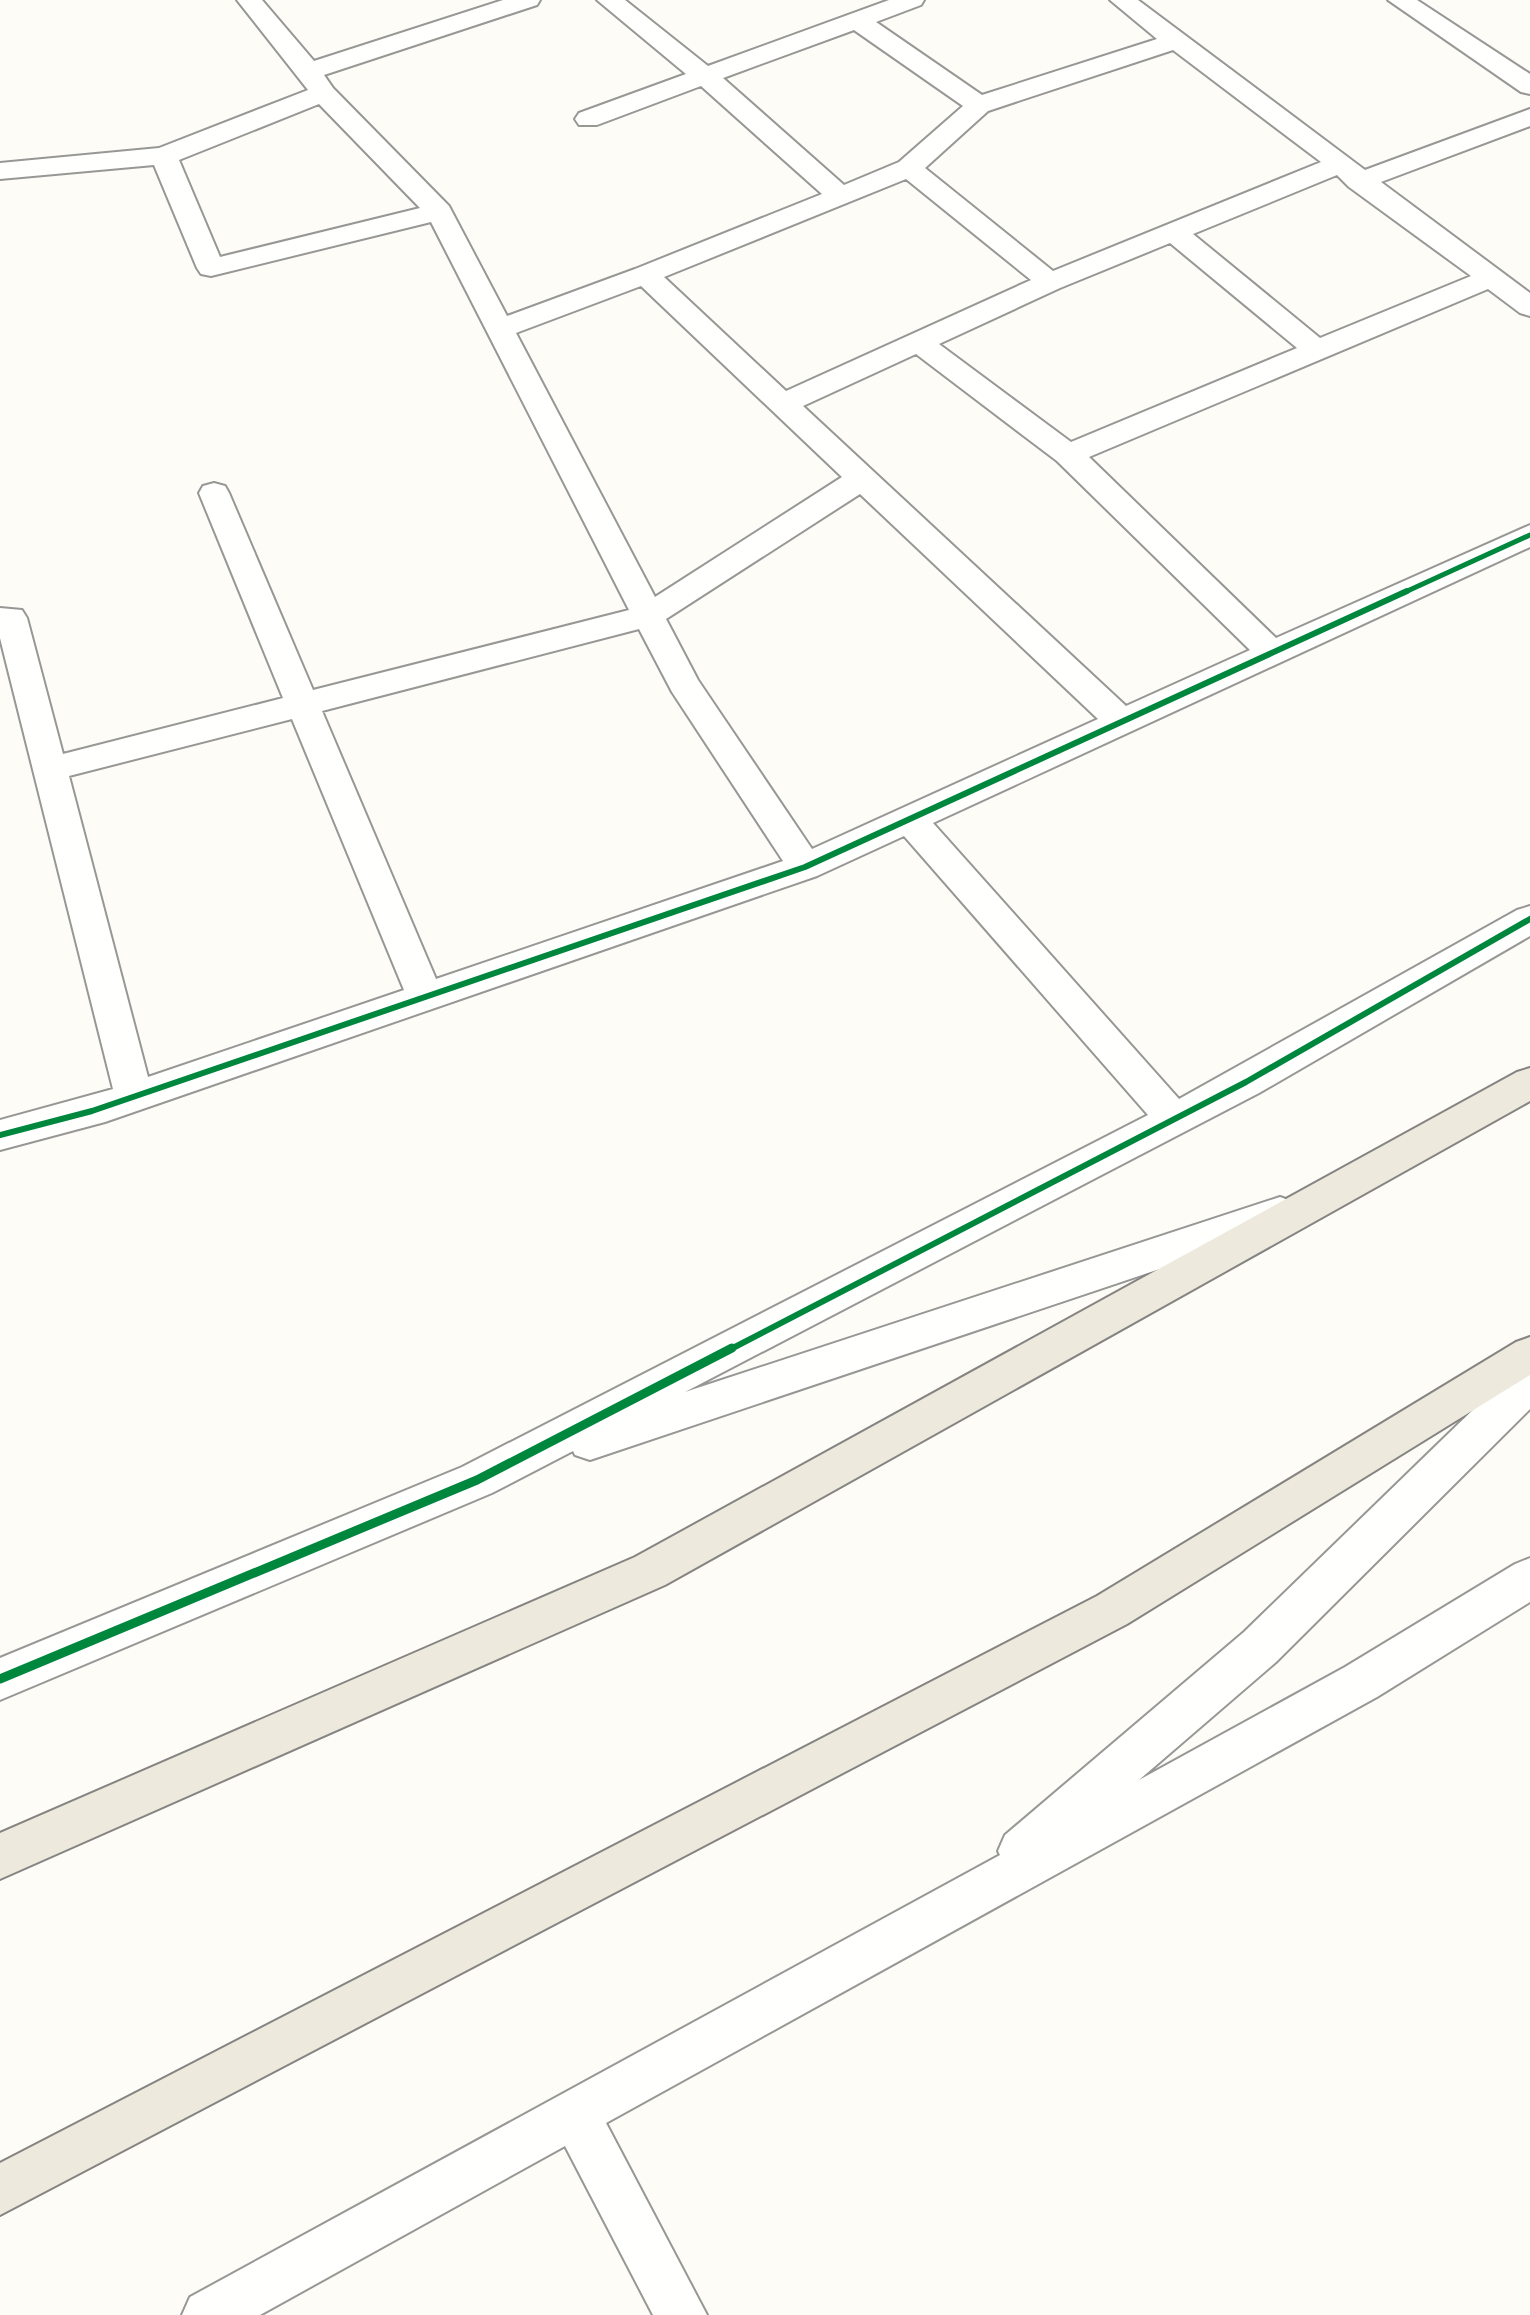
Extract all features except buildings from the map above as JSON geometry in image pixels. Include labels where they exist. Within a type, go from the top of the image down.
[{"type":"main road","points":[[0,1856],[650,1572],[1530,1083]]},
{"type":"main road","points":[[0,2190],[1112,1610],[1530,1354]]},
{"type":"street","points":[[248,0],[316,82],[439,212],[684,684],[805,867]]},
{"type":"street","points":[[0,171],[164,156],[316,82],[528,0]]},
{"type":"street","points":[[609,0],[705,76],[841,196]]},
{"type":"street","points":[[588,119],[912,0]]},
{"type":"street","points":[[1122,0],[1530,307]]},
{"type":"street","points":[[1400,0],[1530,86]]},
{"type":"street","points":[[857,20],[979,105]]},
{"type":"street","points":[[499,329],[645,275],[909,168],[979,105],[1176,41]]},
{"type":"street","points":[[783,404],[1049,282],[1174,232],[1349,173],[1530,117]]},
{"type":"street","points":[[164,156],[211,268],[439,212]]},
{"type":"street","points":[[909,168],[1049,282]]},
{"type":"street","points":[[1174,232],[1317,350]]},
{"type":"street","points":[[645,275],[1122,722]]},
{"type":"street","points":[[1068,454],[1490,278]]},
{"type":"street","points":[[919,342],[1068,454],[1272,653]]},
{"type":"street","points":[[50,769],[648,616],[862,478]]},
{"type":"street","points":[[214,493],[425,997]]},
{"type":"street","points":[[0,1135],[134,1097],[805,867],[1272,653],[1523,548]]},
{"type":"street","points":[[0,619],[11,618],[134,1097]]},
{"type":"street","points":[[909,819],[1174,1119]]},
{"type":"street","points":[[477,1480],[1246,1082],[1530,919]]},
{"type":"street","points":[[0,1679],[477,1480],[1315,1201]]},
{"type":"street","points":[[958,1905],[1260,1647],[1530,1382]]},
{"type":"street","points":[[208,2315],[1361,1682],[1530,1578]]},
{"type":"street","points":[[575,2115],[681,2315]]},
{"type":"cycle path","points":[[0,1135],[92,1111],[805,867],[1530,535]]},
{"type":"cycle path","points":[[0,1679],[477,1480],[1246,1082],[1530,919]]}]
